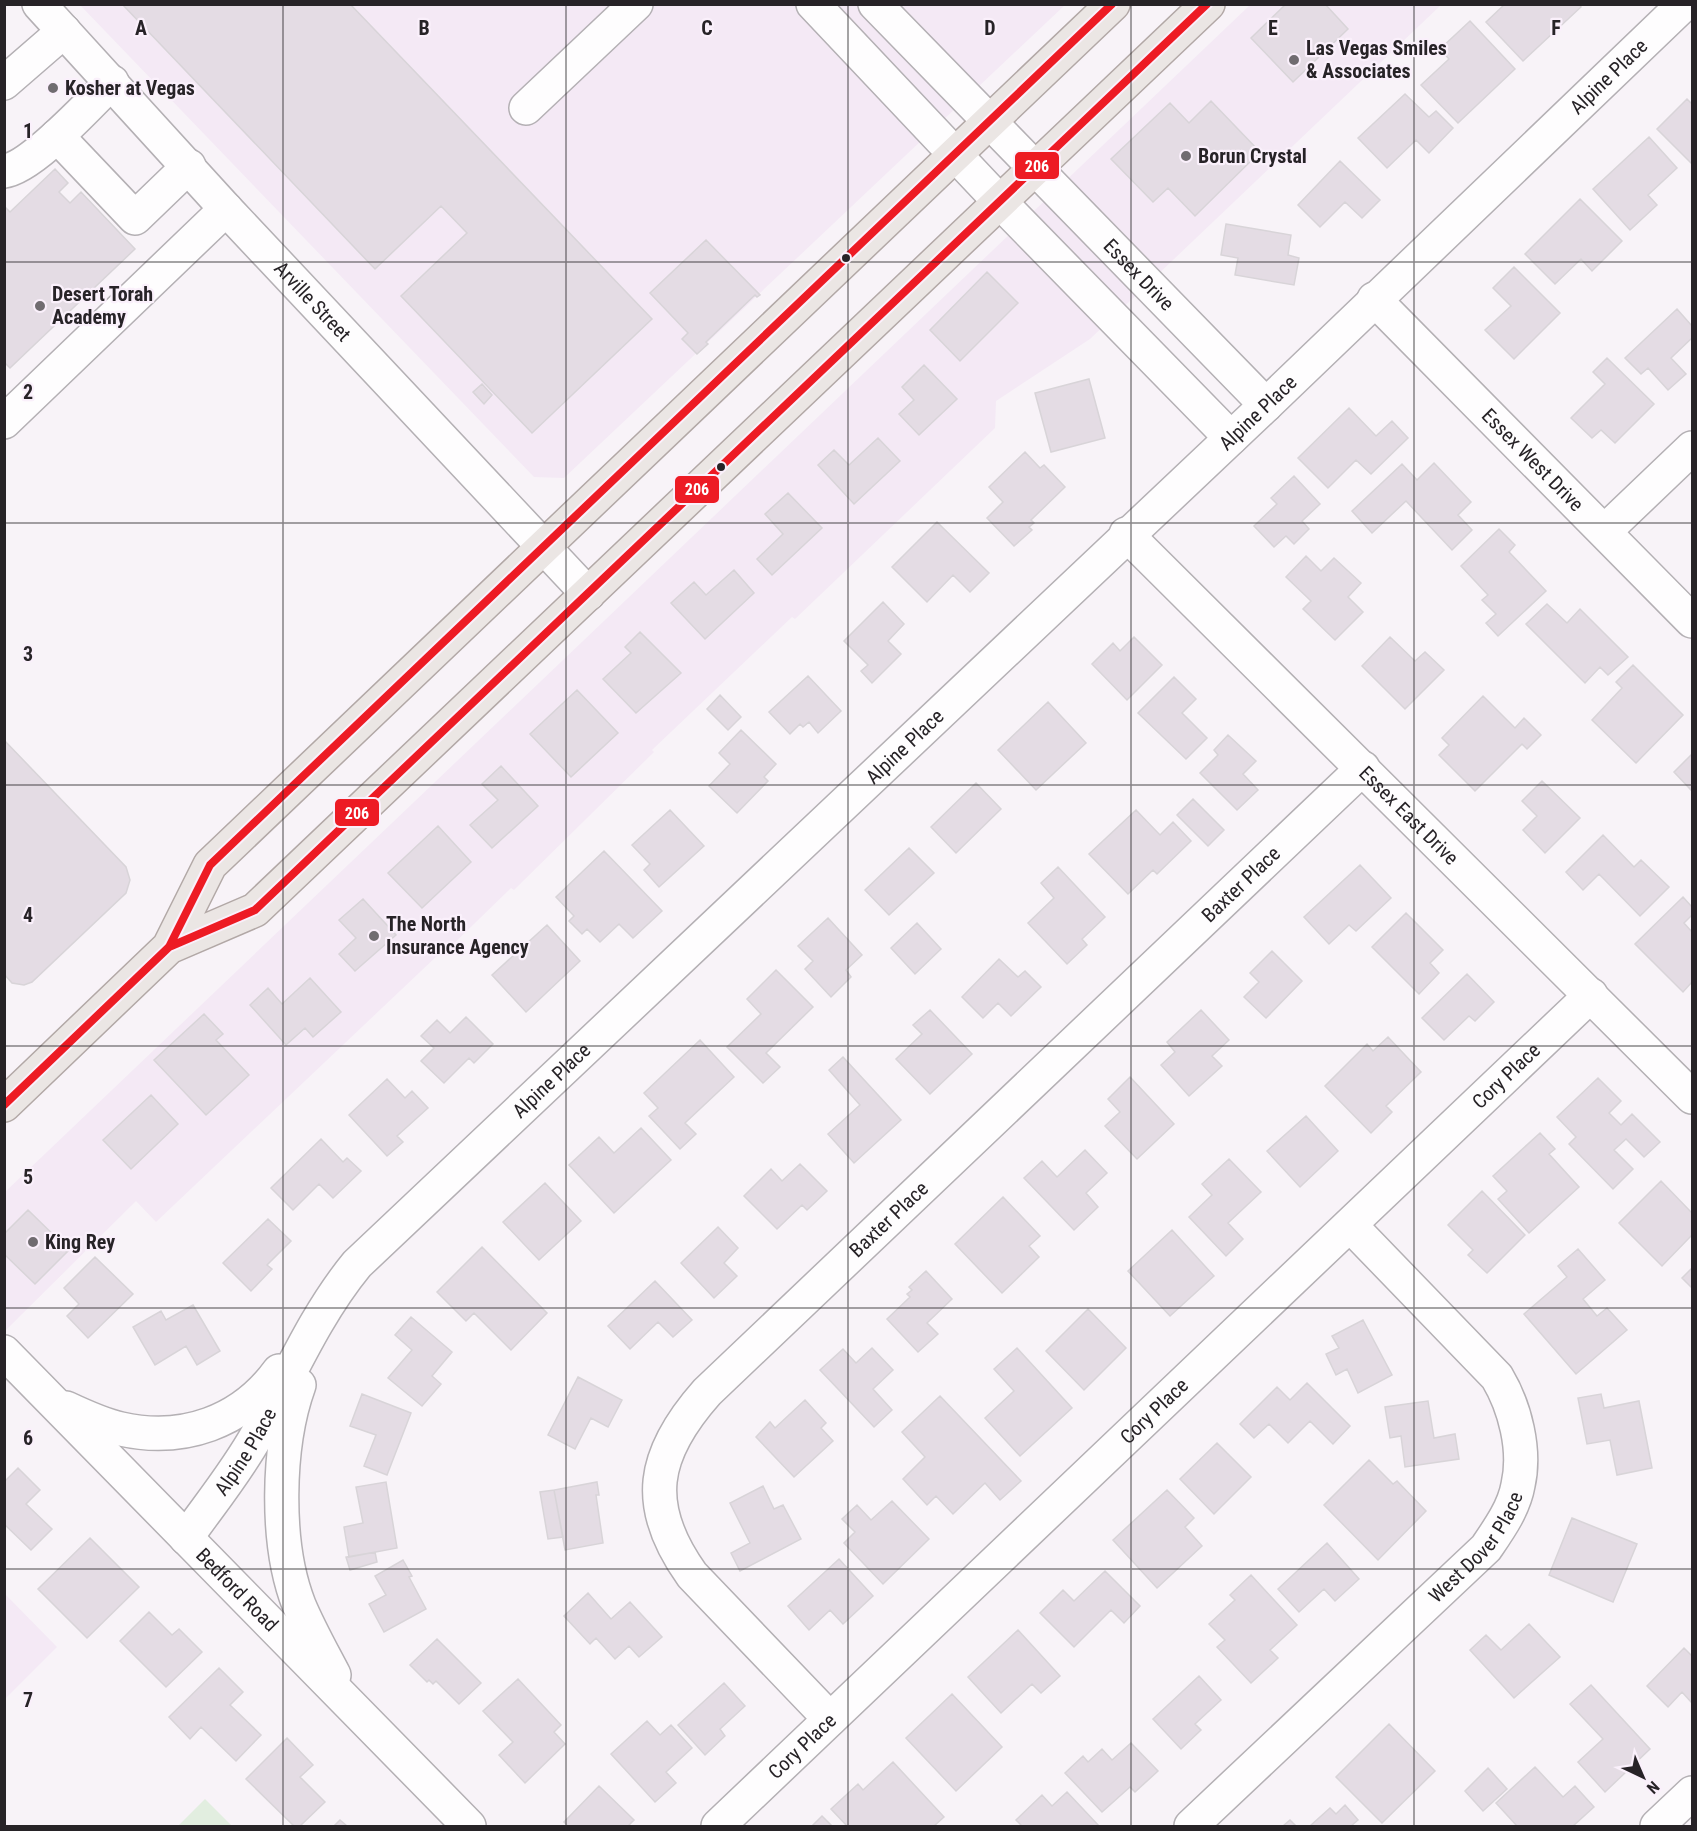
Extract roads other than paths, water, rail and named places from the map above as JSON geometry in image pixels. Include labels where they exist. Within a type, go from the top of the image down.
[{"type":"main road","points":[[4,1105],[169,947],[210,865],[1113,4]]},
{"type":"main road","points":[[169,947],[255,910],[1208,4]]},
{"type":"street","name":"Arville Street","points":[[39,4],[189,166],[226,210],[588,594]]},
{"type":"street","points":[[526,108],[636,4]]},
{"type":"street","points":[[813,4],[1000,202],[1231,438]]},
{"type":"street","name":"Essex Drive","points":[[875,4],[1034,170],[1266,405]]},
{"type":"street","name":"Alpine Place","points":[[186,1538],[255,1438],[336,1289],[357,1264],[1126,534],[1266,405],[1684,4]]},
{"type":"street","points":[[4,83],[64,31]]},
{"type":"street","points":[[4,171],[15,170],[57,136],[112,82]]},
{"type":"street","points":[[57,136],[135,218],[189,166]]},
{"type":"street","points":[[4,422],[226,210]]},
{"type":"street","name":"Essex West Drive","points":[[1374,299],[1692,621]]},
{"type":"street","points":[[1605,531],[1692,448]]},
{"type":"street","name":"Essex East Drive","points":[[1126,534],[1692,1097]]},
{"type":"street","name":"Baxter Place","points":[[830,1719],[692,1575],[677,1554],[664,1526],[660,1504],[661,1478],[668,1448],[683,1420],[707,1392],[1363,768]]},
{"type":"street","name":"Cory Place","points":[[718,1827],[1591,995]]},
{"type":"street","name":"West Dover Place","points":[[1191,1827],[1486,1548],[1506,1517],[1518,1485],[1518,1434],[1506,1393],[1497,1377],[1350,1225]]},
{"type":"street","points":[[55,1403],[120,1429],[156,1434],[192,1430],[229,1418],[269,1386],[320,1317]]},
{"type":"street","points":[[320,1317],[291,1408],[283,1444],[284,1531],[298,1603],[347,1704]]},
{"type":"street","name":"Bedford Road","points":[[4,1352],[469,1827]]},
{"type":"street","points":[[1657,1827],[1692,1793]]},
{"type":"place","name":"Las Vegas Smiles & Associates","points":[[1294,60]]},
{"type":"place","name":"Kosher at Vegas","points":[[53,88]]},
{"type":"place","name":"Borun Crystal","points":[[1186,156]]},
{"type":"place","name":"Desert Torah Academy","points":[[40,306]]},
{"type":"place","name":"The North Insurance Agency","points":[[374,936]]},
{"type":"place","name":"King Rey","points":[[33,1242]]}]
